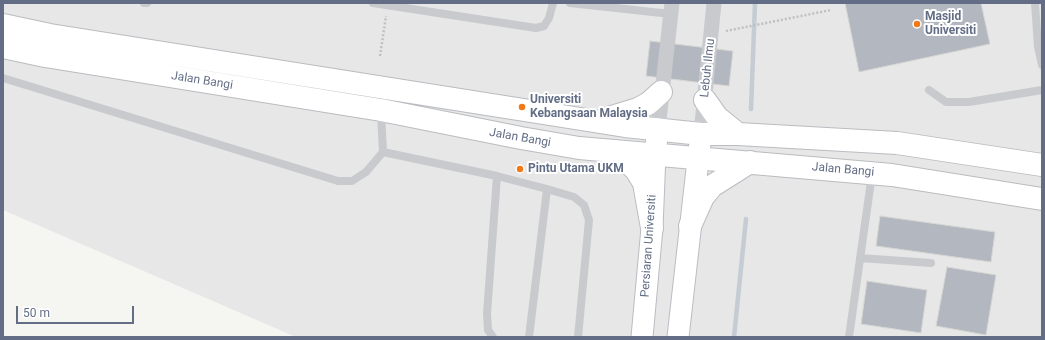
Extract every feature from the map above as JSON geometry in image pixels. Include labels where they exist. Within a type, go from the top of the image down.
[{"type":"main road","name":"Jalan Bangi","points":[[3,25],[50,35],[658,130],[701,134],[738,134],[897,143],[1042,165]]},
{"type":"main road","name":"Jalan Bangi","points":[[3,47],[45,56],[381,110],[579,148],[872,173],[1042,199]]},
{"type":"main road","points":[[600,120],[638,109],[649,103],[661,92]]},
{"type":"main road","points":[[705,100],[717,117],[738,134]]},
{"type":"main road","name":"Persiaran Universiti","points":[[642,337],[652,228],[654,154],[658,130]]},
{"type":"main road","points":[[678,337],[701,134]]},
{"type":"main road","points":[[616,151],[636,170],[644,182],[652,228]]},
{"type":"main road","points":[[690,226],[703,197],[712,186],[750,162]]},
{"type":"street","name":"Lebuh Ilmu","points":[[701,134],[714,3]]},
{"type":"street","points":[[658,130],[661,92],[672,8]]},
{"type":"lane","points":[[373,3],[536,28],[544,26],[549,18],[553,3]]},
{"type":"lane","points":[[570,3],[672,8]]},
{"type":"lane","points":[[1035,3],[1038,47],[1042,64]]},
{"type":"lane","points":[[3,78],[338,181],[352,181],[366,172],[383,152],[381,110]]},
{"type":"lane","points":[[929,90],[946,102],[968,102],[1042,90]]},
{"type":"lane","points":[[383,152],[497,176],[547,189],[574,198],[584,205],[589,220],[578,337]]},
{"type":"lane","points":[[849,337],[872,173]]},
{"type":"lane","points":[[493,337],[488,330],[487,314],[497,176]]},
{"type":"lane","points":[[529,337],[547,189]]},
{"type":"lane","points":[[860,258],[931,263]]},
{"type":"path","points":[[380,56],[388,5]]},
{"type":"path","points":[[738,28],[831,10]]},
{"type":"shaded area","name":"Universiti Kebangsaan Malaysia","points":[[3,3],[1042,3],[1042,337],[296,337],[3,210]]},
{"type":"building","name":"Masjid Universiti","points":[[845,3],[981,3],[990,44],[859,72]]},
{"type":"building","points":[[650,41],[733,51],[729,86],[646,76]]},
{"type":"building","points":[[880,216],[995,232],[991,262],[876,246]]},
{"type":"building","points":[[947,267],[996,275],[986,335],[936,326]]},
{"type":"building","points":[[867,281],[927,290],[921,333],[861,324]]},
{"type":"waterway","points":[[751,109],[755,3]]},
{"type":"waterway","points":[[734,337],[746,219]]},
{"type":"place","name":"Masjid Universiti","points":[[917,24]]},
{"type":"place","name":"Universiti Kebangsaan Malaysia","points":[[522,107]]},
{"type":"place","name":"Pintu Utama UKM","points":[[520,169]]}]
